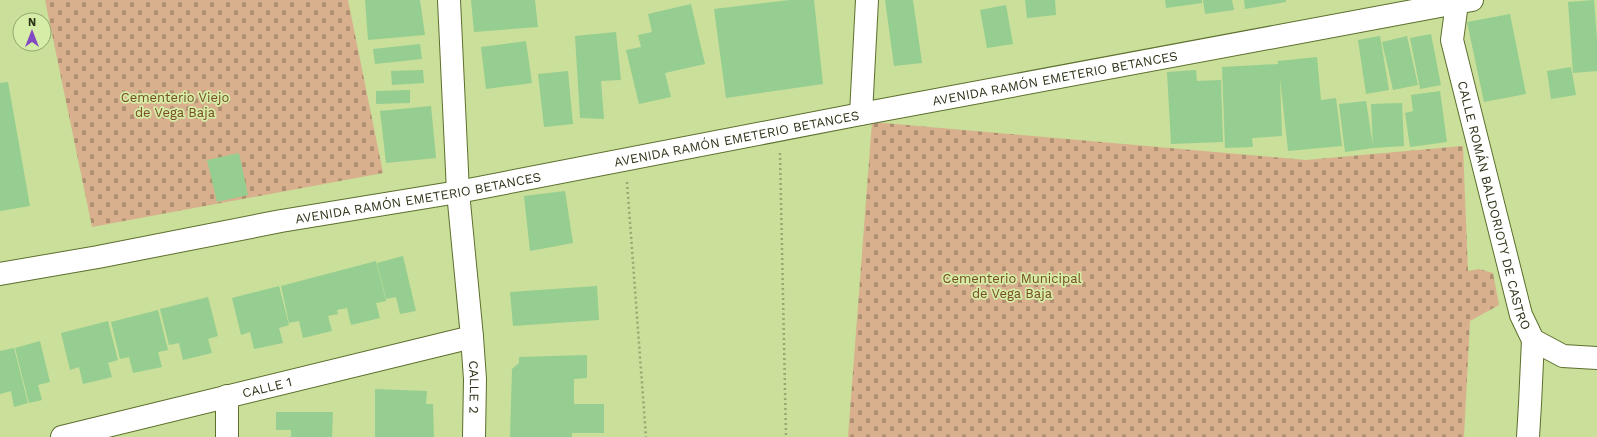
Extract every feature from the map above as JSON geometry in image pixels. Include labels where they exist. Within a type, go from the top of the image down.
[{"type":"street","name":"CALLE 2","points":[[449,0],[458,192],[475,379],[474,437]]},
{"type":"street","points":[[861,114],[867,0]]},
{"type":"street","name":"AVENIDA RAMÓN EMETERIO BETANCES","points":[[0,274],[98,257],[281,221],[458,192],[861,114],[1462,1]]},
{"type":"street","name":"CALLE ROMÁN BALDORIOTY DE CASTRO","points":[[1462,1],[1452,40],[1521,315],[1533,340],[1563,356],[1597,358]]},
{"type":"street","name":"CALLE 1","points":[[62,437],[472,337]]},
{"type":"street","points":[[1528,437],[1533,340]]},
{"type":"street","points":[[227,396],[227,437]]},
{"type":"path","points":[[780,130],[786,437]]},
{"type":"path","points":[[626,160],[646,437]]},
{"type":"green space","name":"Cementerio Viejo de Vega Baja","points":[[45,0],[348,0],[383,173],[92,227],[52,34],[52,12],[47,12]]},
{"type":"green space","name":"Cementerio Municipal de Vega Baja","points":[[872,122],[1306,160],[1463,146],[1468,271],[1479,269],[1493,273],[1499,305],[1470,321],[1464,437],[848,437]]},
{"type":"building","points":[[365,0],[420,0],[425,35],[368,40]]},
{"type":"building","points":[[471,0],[535,0],[538,27],[474,32]]},
{"type":"building","points":[[790,0],[814,0],[823,84],[726,98],[714,9]]},
{"type":"building","points":[[885,0],[913,0],[922,63],[894,66]]},
{"type":"building","points":[[1025,0],[1055,0],[1056,15],[1027,18]]},
{"type":"building","points":[[1165,0],[1202,0],[1202,3],[1166,8]]},
{"type":"building","points":[[1203,0],[1232,0],[1234,10],[1205,14]]},
{"type":"building","points":[[1244,0],[1286,0],[1286,2],[1245,9]]},
{"type":"building","points":[[1594,0],[1597,39],[1597,71],[1573,73],[1568,2]]},
{"type":"building","points":[[691,4],[705,64],[665,73],[671,97],[639,104],[626,50],[641,47],[638,35],[652,32],[648,14]]},
{"type":"building","points":[[1006,5],[1013,44],[987,48],[980,10]]},
{"type":"building","points":[[1510,14],[1526,94],[1484,102],[1467,22]]},
{"type":"building","points":[[616,32],[621,80],[601,81],[604,119],[580,118],[575,36]]},
{"type":"building","points":[[1431,34],[1441,85],[1420,89],[1410,38]]},
{"type":"building","points":[[1380,36],[1389,90],[1366,94],[1358,40]]},
{"type":"building","points":[[1407,36],[1418,85],[1393,90],[1382,42]]},
{"type":"building","points":[[526,41],[532,83],[486,89],[481,47]]},
{"type":"building","points":[[420,44],[422,59],[375,64],[373,49]]},
{"type":"building","points":[[1317,57],[1321,100],[1336,98],[1342,146],[1288,151],[1280,78],[1282,136],[1252,138],[1253,147],[1225,148],[1222,67],[1278,64],[1278,61]]},
{"type":"building","points":[[1571,67],[1576,95],[1551,99],[1547,71]]},
{"type":"building","points":[[423,70],[424,83],[392,85],[391,71]]},
{"type":"building","points":[[1196,70],[1197,81],[1221,80],[1223,142],[1171,144],[1167,72]]},
{"type":"building","points":[[568,71],[573,124],[544,127],[538,74]]},
{"type":"building","points":[[8,82],[30,206],[0,211],[0,83]]},
{"type":"building","points":[[410,90],[410,103],[376,104],[376,91]]},
{"type":"building","points":[[1440,91],[1447,142],[1410,147],[1405,113],[1413,111],[1411,95]]},
{"type":"building","points":[[1366,101],[1373,146],[1371,104],[1402,103],[1404,146],[1345,152],[1339,104]]},
{"type":"building","points":[[431,106],[436,158],[386,163],[380,111]]},
{"type":"building","points":[[239,153],[248,195],[217,202],[207,160]]},
{"type":"building","points":[[565,191],[573,243],[530,251],[524,196]]},
{"type":"building","points":[[403,256],[416,311],[400,314],[396,297],[386,299],[377,263]]},
{"type":"building","points":[[376,261],[386,301],[376,303],[380,318],[351,325],[347,308],[337,310],[338,314],[328,316],[332,331],[303,338],[299,321],[289,323],[281,286]]},
{"type":"building","points":[[279,286],[289,325],[279,328],[283,343],[254,349],[250,332],[241,335],[232,298]]},
{"type":"building","points":[[597,286],[599,320],[513,326],[510,292]]},
{"type":"building","points":[[208,297],[218,336],[208,339],[212,353],[183,360],[179,343],[169,345],[160,309]]},
{"type":"building","points":[[158,310],[168,350],[158,352],[162,367],[133,373],[129,357],[120,359],[111,322]]},
{"type":"building","points":[[108,321],[118,360],[108,363],[112,377],[83,384],[79,367],[70,370],[61,333]]},
{"type":"building","points":[[40,341],[50,382],[38,385],[42,400],[29,403],[15,348]]},
{"type":"building","points":[[14,348],[28,403],[14,407],[11,391],[0,394],[0,351]]},
{"type":"building","points":[[587,355],[587,378],[574,379],[574,404],[604,404],[604,433],[572,433],[572,437],[510,437],[512,369],[519,363],[519,357]]},
{"type":"building","points":[[375,389],[427,391],[426,404],[433,404],[434,437],[375,437]]},
{"type":"building","points":[[276,412],[333,412],[332,437],[291,437],[291,430],[276,430]]}]
